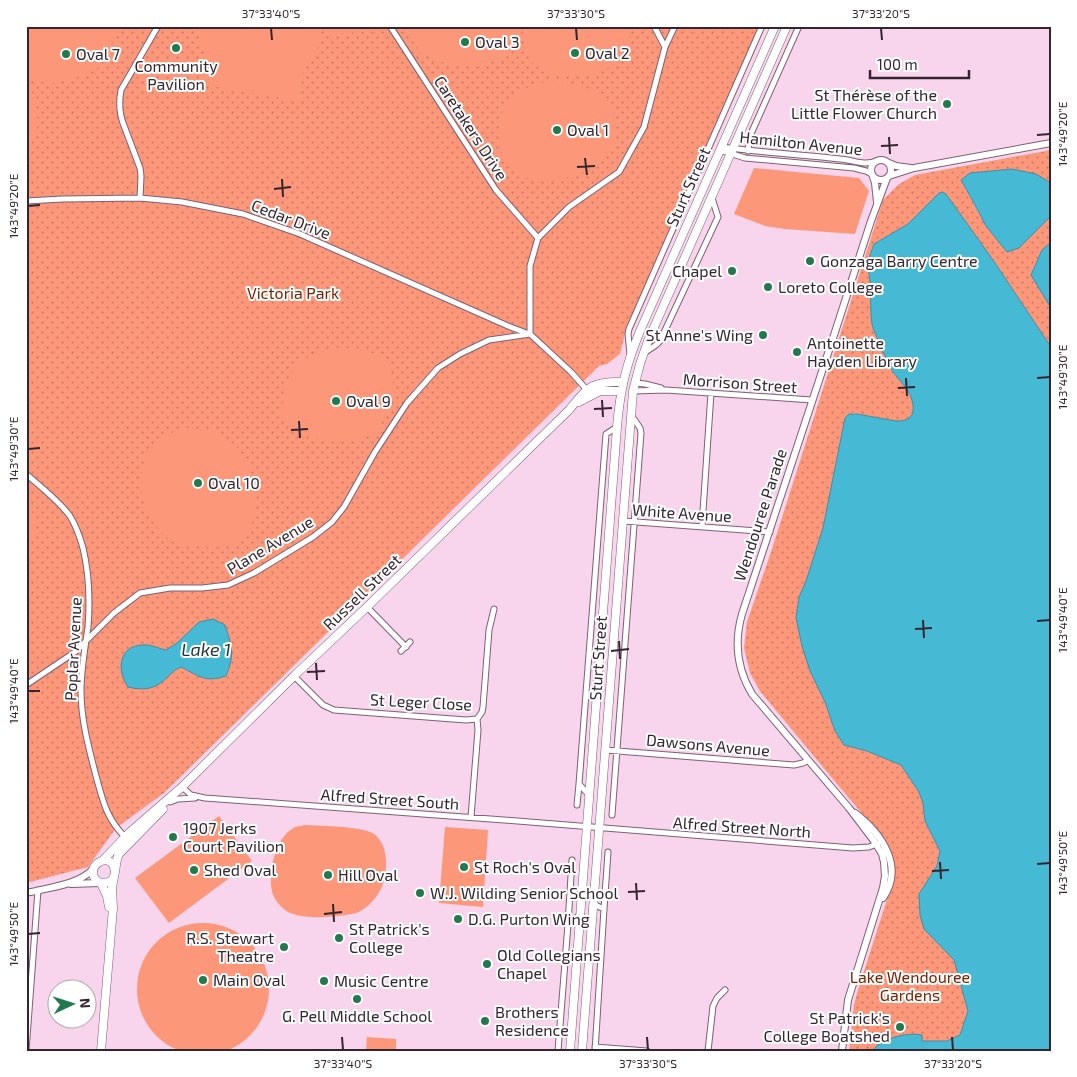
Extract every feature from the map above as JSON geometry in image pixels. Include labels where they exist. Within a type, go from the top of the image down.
[{"type":"main road","name":"Sturt Street","points":[[570,1051],[617,427],[622,386],[640,331],[775,26]]},
{"type":"main road","name":"Sturt Street","points":[[582,1051],[622,521],[634,387],[643,354],[787,26]]},
{"type":"main road","name":"Russell Street","points":[[110,934],[113,906],[112,888],[118,856],[127,840],[149,815],[175,794],[569,410],[589,392],[622,386]]},
{"type":"main road","name":"Russell Street","points":[[103,860],[170,802],[175,794]]},
{"type":"main road","points":[[100,883],[108,882],[115,874],[112,864],[108,861],[103,860],[97,863],[93,869],[96,880],[100,883],[106,894],[110,934],[101,1051]]},
{"type":"street","points":[[140,198],[142,176],[122,124],[121,90],[158,26]]},
{"type":"street","name":"Caretakers Drive","points":[[390,26],[496,190],[538,238]]},
{"type":"street","points":[[654,26],[665,46]]},
{"type":"street","points":[[589,392],[571,372],[530,334],[530,266],[538,238],[569,207],[619,172],[644,127],[665,46],[675,26]]},
{"type":"street","name":"Sturt Street","points":[[629,360],[629,329],[762,26]]},
{"type":"street","points":[[748,151],[750,136],[799,26]]},
{"type":"street","points":[[914,168],[896,166],[883,160],[877,161],[872,166],[872,174],[880,180],[914,168],[1051,143]]},
{"type":"street","name":"Hamilton Avenue","points":[[720,149],[846,159],[866,164],[877,161]]},
{"type":"street","name":"Hamilton Avenue","points":[[732,151],[754,159],[854,168],[872,174]]},
{"type":"street","points":[[888,163],[891,170],[888,177]]},
{"type":"street","name":"Wendouree Parade","points":[[872,174],[877,203]]},
{"type":"street","name":"Wendouree Parade","points":[[842,1051],[848,1000],[884,884],[885,868],[883,857],[879,843],[752,694],[742,675],[738,654],[738,639],[740,622],[812,400],[877,203],[888,177]]},
{"type":"street","name":"Cedar Drive","points":[[26,201],[140,198],[182,202],[243,214],[316,241],[530,334]]},
{"type":"street","name":"Sturt Street","points":[[643,354],[660,341],[718,217],[712,198]]},
{"type":"street","points":[[677,220],[686,226]]},
{"type":"street","name":"Plane Avenue","points":[[26,685],[75,652],[114,613],[140,593],[170,588],[202,588],[228,585],[254,573],[313,537],[332,522],[344,507],[375,452],[407,403],[438,368],[460,354],[489,340],[530,334]]},
{"type":"street","name":"Morrison Street","points":[[634,387],[645,384],[666,390]]},
{"type":"street","name":"Russell Street","points":[[622,386],[634,387]]},
{"type":"street","name":"Morrison Street","points":[[634,387],[812,400]]},
{"type":"street","points":[[702,526],[711,393]]},
{"type":"street","name":"Sturt Street","points":[[612,815],[641,432],[631,415]]},
{"type":"street","name":"Sturt Street","points":[[577,805],[606,434],[617,427]]},
{"type":"street","name":"Poplar Avenue","points":[[26,474],[61,505],[72,520],[86,561],[89,607],[81,689],[84,724],[92,762],[106,810],[112,823],[127,840]]},
{"type":"street","name":"White Avenue","points":[[622,521],[770,532]]},
{"type":"street","points":[[367,607],[406,647]]},
{"type":"street","name":"St Leger Close","points":[[294,676],[323,705],[334,710],[466,720],[477,719],[482,712],[483,706],[489,630],[494,608]]},
{"type":"street","points":[[401,651],[410,642]]},
{"type":"street","points":[[471,818],[478,730],[477,719]]},
{"type":"street","name":"Dawsons Avenue","points":[[605,750],[794,765],[808,760]]},
{"type":"street","points":[[579,784],[589,795]]},
{"type":"street","name":"Alfred Street South","points":[[182,787],[190,795],[201,798],[599,828]]},
{"type":"street","points":[[170,802],[181,799],[201,798]]},
{"type":"street","name":"Alfred Street North","points":[[599,828],[853,848],[866,848],[879,843]]},
{"type":"street","points":[[608,852],[595,1049],[647,1051]]},
{"type":"street","points":[[558,1051],[572,860]]},
{"type":"street","points":[[26,893],[84,877],[93,869]]},
{"type":"street","points":[[64,884],[100,883]]},
{"type":"street","points":[[26,1051],[38,890]]},
{"type":"street","points":[[594,904],[604,909]]},
{"type":"street","points":[[568,924],[581,914]]},
{"type":"street","points":[[708,1051],[713,1006],[717,998],[725,990]]},
{"type":"green space","name":"Victoria Park","points":[[26,26],[760,26],[625,334],[620,354],[607,364],[599,366],[164,793],[116,828],[88,867],[26,883]]},
{"type":"green space","name":"Oval 7","points":[[26,26],[117,26],[113,42],[100,66],[83,76],[52,83],[35,81],[26,77]]},
{"type":"green space","points":[[196,26],[322,26],[318,47],[314,56],[304,66],[299,101],[199,84],[204,52]]},
{"type":"green space","points":[[327,26],[363,26],[363,32],[327,34]]},
{"type":"green space","name":"Oval 3","points":[[409,26],[520,26],[514,48],[495,61],[474,66],[449,65],[421,53],[410,36]]},
{"type":"green space","name":"Oval 2","points":[[523,26],[630,26],[628,44],[615,64],[593,75],[565,77],[545,73],[530,61],[523,37]]},
{"type":"green space","name":"Oval 1","points":[[560,81],[585,87],[607,98],[616,119],[616,145],[594,168],[571,177],[541,182],[518,175],[506,163],[498,142],[500,115],[517,93],[536,83]]},
{"type":"green space","points":[[26,83],[35,100],[38,121],[35,135],[26,151]]},
{"type":"green space","name":"Lake Wendouree Gardens","points":[[1051,150],[1051,183],[1046,181],[961,180],[986,226],[1007,251],[1038,229],[1051,216],[1051,242],[1042,250],[1031,274],[1051,308],[1051,347],[946,194],[939,193],[908,224],[874,244],[868,261],[873,327],[890,367],[909,392],[913,411],[909,418],[901,421],[853,413],[845,418],[823,528],[799,597],[796,618],[835,731],[844,745],[867,751],[901,765],[919,792],[923,803],[925,821],[940,851],[937,866],[919,894],[924,929],[954,960],[968,1011],[960,1035],[947,1041],[922,1041],[875,1048],[872,1051],[849,1051],[857,993],[891,887],[894,873],[892,856],[883,838],[760,691],[750,673],[744,648],[747,622],[883,200],[899,184],[915,175]]},
{"type":"green space","points":[[754,168],[859,178],[869,191],[855,234],[765,226],[734,214]]},
{"type":"green space","name":"Oval 9","points":[[334,348],[356,348],[375,354],[391,368],[394,390],[385,417],[377,431],[360,441],[335,442],[306,436],[288,427],[281,412],[286,384],[297,364],[314,354]]},
{"type":"green space","name":"Oval 10","points":[[187,428],[218,432],[238,448],[249,467],[257,491],[256,514],[247,533],[235,544],[213,548],[172,542],[150,518],[142,498],[141,475],[148,451],[164,435]]},
{"type":"green space","points":[[26,497],[35,519],[34,539],[26,548]]},
{"type":"green space","name":"Shed Oval","points":[[219,816],[252,861],[169,923],[135,878]]},
{"type":"green space","name":"Hill Oval","points":[[306,825],[360,829],[368,831],[379,838],[386,857],[385,878],[373,901],[364,909],[356,913],[330,917],[309,917],[291,913],[277,902],[273,894],[271,875],[277,848],[281,840],[292,829]]},
{"type":"green space","name":"St Roch's Oval","points":[[445,827],[488,830],[483,907],[439,903]]},
{"type":"green space","name":"Main Oval","points":[[203,923],[228,928],[239,934],[249,943],[258,953],[264,964],[269,989],[264,1014],[258,1025],[249,1035],[239,1044],[228,1050],[203,1055],[178,1050],[167,1044],[157,1035],[148,1025],[142,1014],[137,989],[142,964],[148,953],[157,943],[167,934],[178,928]]},
{"type":"green space","points":[[367,1037],[396,1039],[396,1051],[366,1051]]},
{"type":"water","points":[[1012,169],[1036,174],[1051,183],[1051,216],[1019,248],[1007,252],[986,226],[961,180],[970,173]]},
{"type":"water","points":[[942,192],[946,194],[993,260],[1051,347],[1051,1051],[872,1051],[876,1046],[888,1039],[902,1035],[922,1035],[922,1041],[947,1041],[960,1035],[968,1011],[954,960],[924,929],[920,915],[919,894],[937,866],[940,851],[925,821],[923,803],[919,792],[901,765],[867,751],[844,745],[835,731],[825,702],[810,671],[796,618],[799,597],[823,528],[845,418],[849,414],[857,414],[901,421],[909,418],[913,411],[909,392],[890,367],[873,327],[868,261],[874,244],[908,224]]},
{"type":"water","points":[[1051,242],[1051,308],[1031,275],[1042,250]]},
{"type":"water","name":"Lake 1","points":[[213,619],[225,625],[231,645],[231,662],[226,676],[213,679],[202,678],[181,667],[154,687],[141,689],[128,687],[124,680],[121,665],[122,658],[131,648],[138,645],[147,645],[166,650],[177,643],[199,622]]},
{"type":"place","name":"Oval 3","points":[[465,42]]},
{"type":"place","name":"Community Pavilion","points":[[176,48]]},
{"type":"place","name":"Oval 2","points":[[575,53]]},
{"type":"place","name":"Oval 7","points":[[66,54]]},
{"type":"place","name":"St Thérèse of the Little Flower Church","points":[[947,104]]},
{"type":"place","name":"Oval 1","points":[[557,130]]},
{"type":"place","name":"Gonzaga Barry Centre","points":[[810,261]]},
{"type":"place","name":"Chapel","points":[[732,271]]},
{"type":"place","name":"Loreto College","points":[[768,287]]},
{"type":"place","name":"St Anne's Wing","points":[[763,335]]},
{"type":"place","name":"Antoinette Hayden Library","points":[[797,352]]},
{"type":"place","name":"Oval 9","points":[[336,401]]},
{"type":"place","name":"Oval 10","points":[[198,483]]},
{"type":"place","name":"1907 Jerks Court Pavilion","points":[[173,837]]},
{"type":"place","name":"St Roch's Oval","points":[[464,867]]},
{"type":"place","name":"Shed Oval","points":[[194,870]]},
{"type":"place","name":"Hill Oval","points":[[328,875]]},
{"type":"place","name":"W.J. Wilding Senior School","points":[[420,893]]},
{"type":"place","name":"D.G. Purton Wing","points":[[458,919]]},
{"type":"place","name":"St Patrick's College","points":[[339,938]]},
{"type":"place","name":"R.S. Stewart Theatre","points":[[284,947]]},
{"type":"place","name":"Old Collegians Chapel","points":[[487,964]]},
{"type":"place","name":"Main Oval","points":[[203,980]]},
{"type":"place","name":"Music Centre","points":[[324,981]]},
{"type":"place","name":"G. Pell Middle School","points":[[357,999]]},
{"type":"place","name":"Brothers Residence","points":[[485,1021]]},
{"type":"place","name":"St Patrick's College Boatshed","points":[[900,1027]]}]
